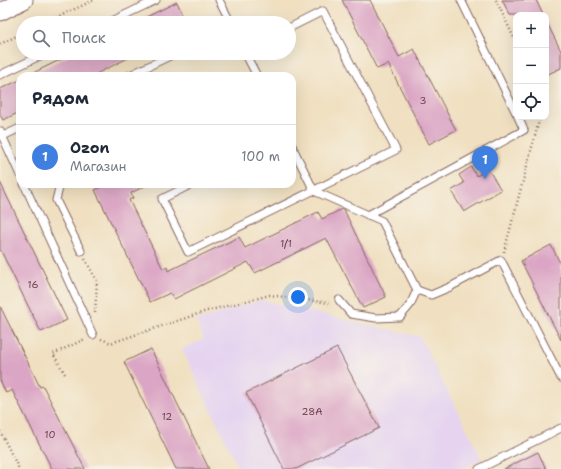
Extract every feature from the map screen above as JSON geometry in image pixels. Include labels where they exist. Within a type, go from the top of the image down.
[{"type":"street","points":[[0,12],[24,0]]},
{"type":"lane","points":[[123,16],[156,0]]},
{"type":"lane","points":[[219,0],[227,16]]},
{"type":"lane","points":[[461,0],[513,107]]},
{"type":"lane","points":[[184,188],[162,199],[188,252],[396,150],[323,11],[296,24]]},
{"type":"lane","points":[[0,75],[31,60]]},
{"type":"lane","points":[[136,72],[161,60]]},
{"type":"lane","points":[[249,60],[255,72]]},
{"type":"lane","points":[[368,215],[524,130],[519,120]]},
{"type":"lane","points":[[16,129],[1,134],[16,166]]},
{"type":"lane","points":[[296,154],[314,191],[382,221],[417,290],[431,295],[450,287],[501,260],[561,378]]},
{"type":"lane","points":[[26,188],[94,336]]},
{"type":"lane","points":[[59,188],[56,200],[81,252]]},
{"type":"lane","points":[[339,300],[351,314],[376,318],[400,317],[410,305],[417,290]]},
{"type":"lane","points":[[479,469],[561,428]]},
{"type":"path","points":[[60,16],[94,0]]},
{"type":"path","points":[[496,0],[513,36]]},
{"type":"path","points":[[0,44],[16,36]]},
{"type":"path","points":[[501,260],[539,120]]},
{"type":"path","points":[[81,252],[97,281],[94,336]]},
{"type":"path","points":[[65,374],[53,354],[94,336],[111,343],[207,311],[270,295],[331,303],[339,300]]},
{"type":"path","points":[[0,431],[19,469]]},
{"type":"shaded area","points":[[261,300],[420,337],[482,459],[462,469],[239,469],[182,349],[204,339],[196,321]]},
{"type":"building","points":[[342,0],[370,0],[399,57],[414,49],[456,130],[429,144],[388,64],[377,69]]},
{"type":"building","points":[[502,0],[536,0],[542,12],[513,12],[513,15],[510,15]]},
{"type":"building","points":[[177,2],[183,16],[148,16]]},
{"type":"building","points":[[549,27],[561,51],[561,68],[549,74]]},
{"type":"building","points":[[60,60],[124,60],[100,72],[35,72]]},
{"type":"building","points":[[16,82],[16,114],[3,120],[0,115],[0,89]]},
{"type":"building","points":[[471,167],[477,176],[488,169],[501,190],[464,212],[451,191],[464,183],[459,175]]},
{"type":"building","points":[[0,182],[67,320],[41,332],[0,249]]},
{"type":"building","points":[[99,188],[141,188],[131,193],[133,198],[129,200],[163,269],[167,267],[168,271],[239,237],[245,248],[318,212],[322,219],[342,209],[344,210],[386,297],[363,308],[326,238],[255,273],[248,262],[174,299],[170,293],[150,302],[95,190]]},
{"type":"building","points":[[551,245],[561,265],[561,340],[521,261]]},
{"type":"building","points":[[0,306],[40,387],[43,386],[85,469],[52,469],[12,390],[6,393],[0,380]]},
{"type":"building","points":[[337,348],[379,428],[296,469],[284,469],[246,393]]},
{"type":"building","points":[[151,349],[209,469],[176,469],[124,362]]},
{"type":"building","points":[[538,452],[546,469],[504,469]]},
{"type":"place","name":"Ozon","points":[[485,179]]}]
